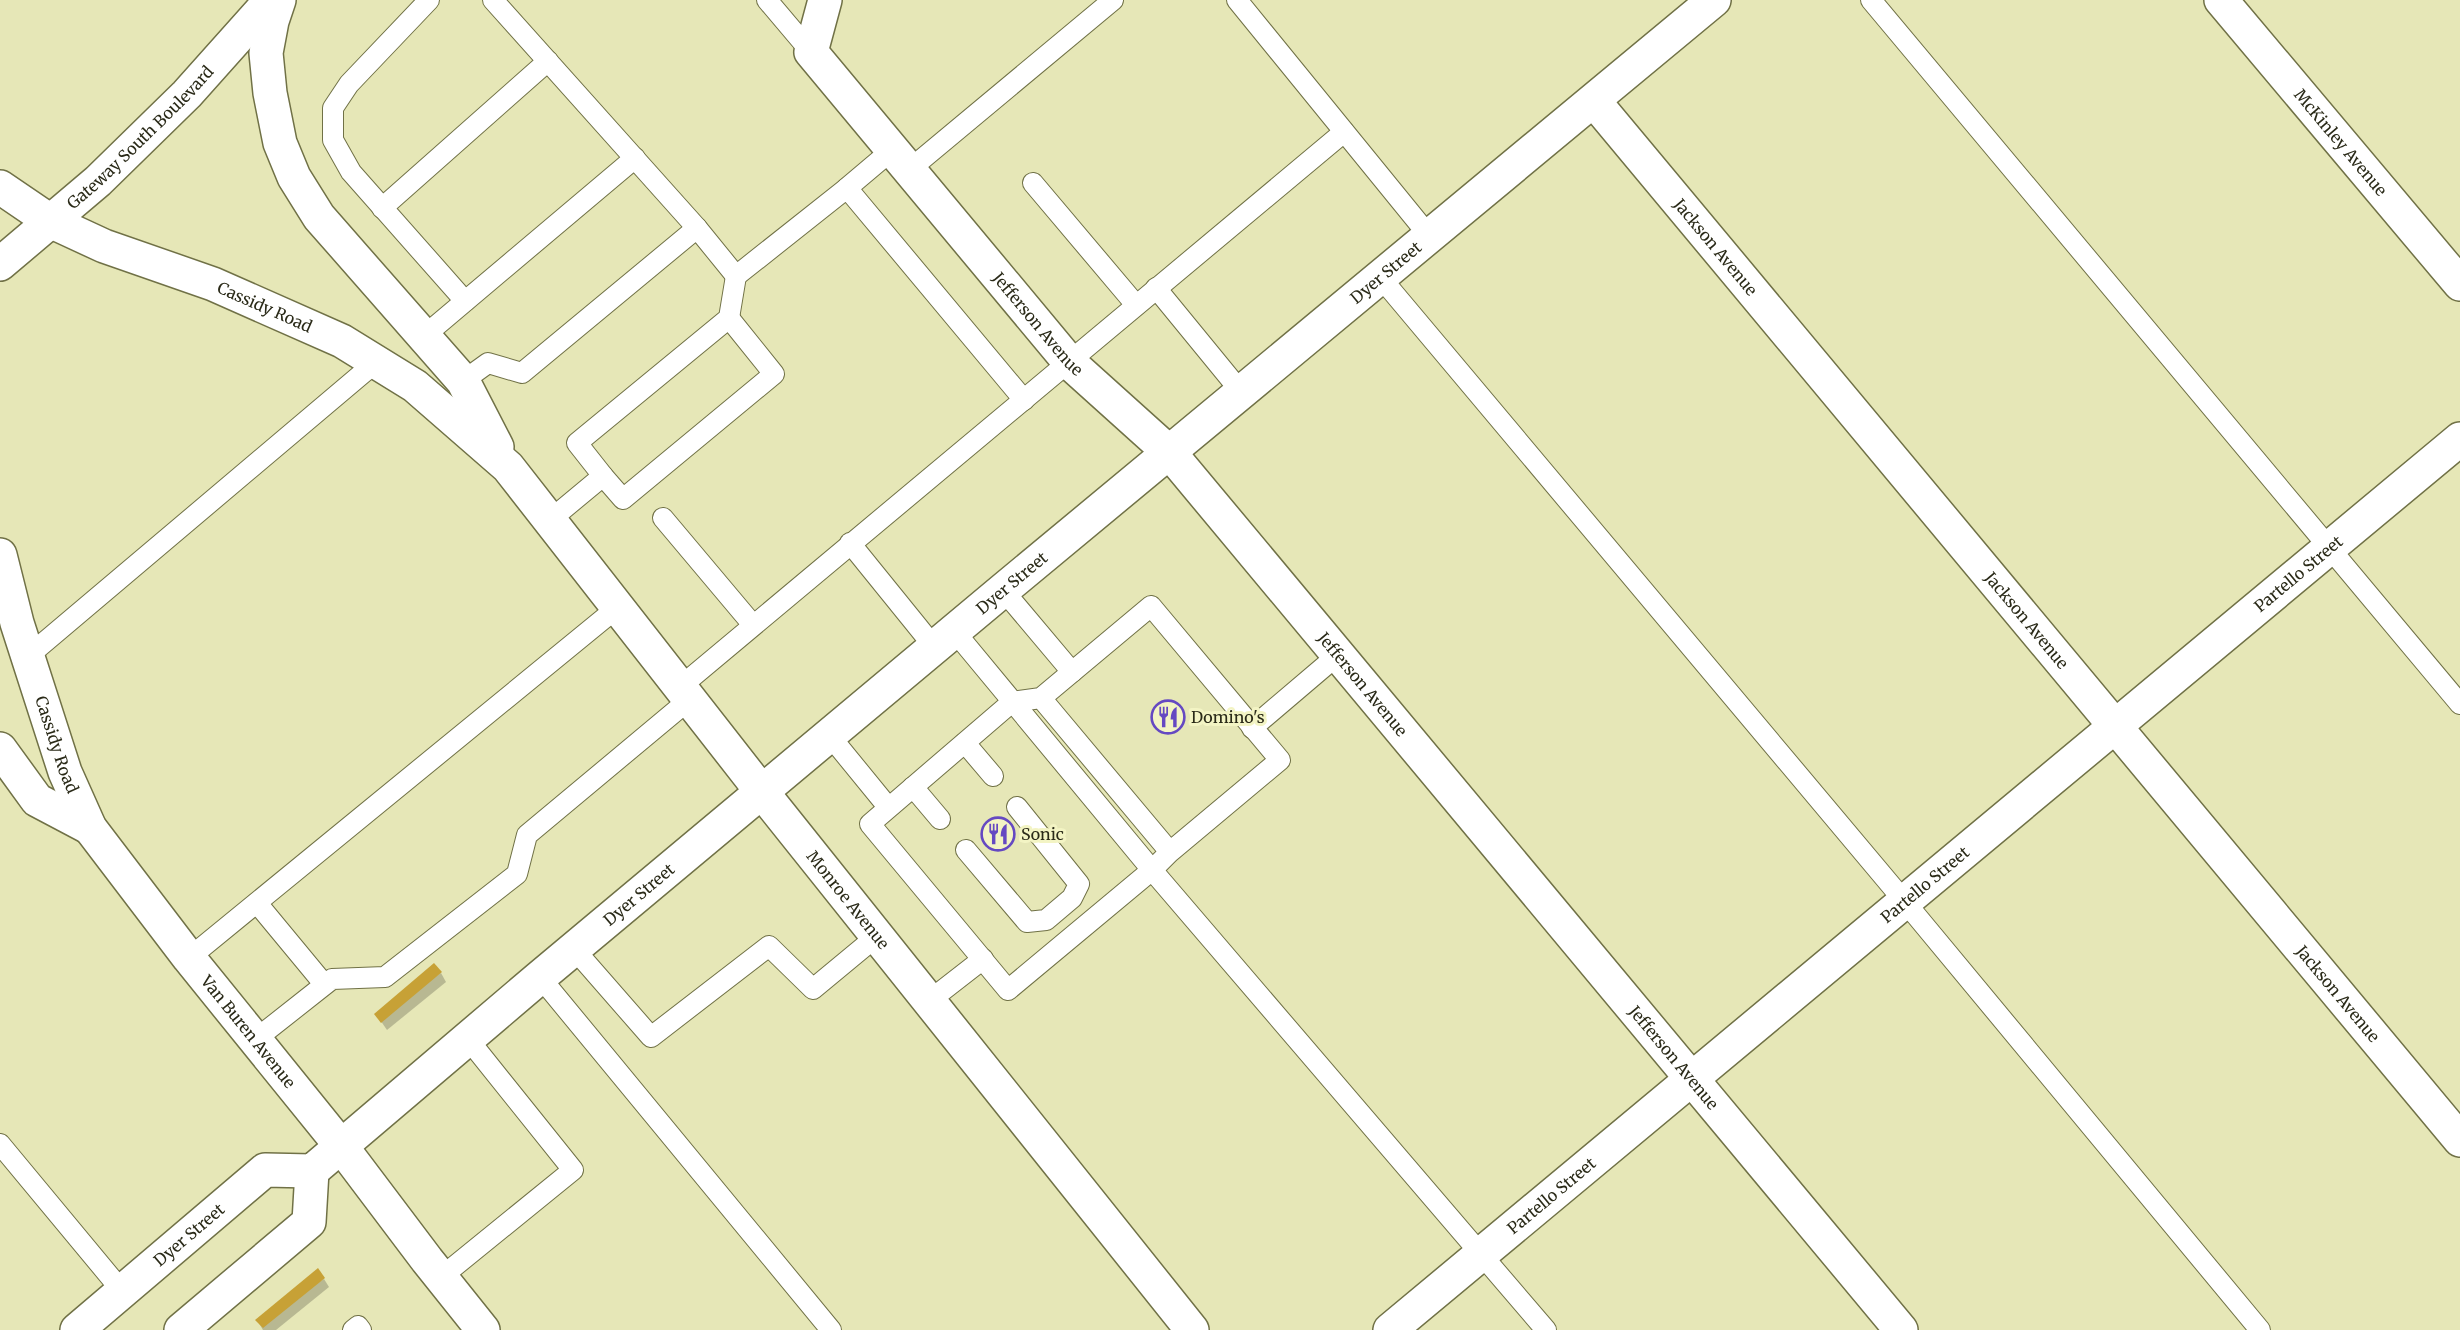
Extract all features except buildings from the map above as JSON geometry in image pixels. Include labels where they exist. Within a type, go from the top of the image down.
[{"type":"street","name":"Gateway South Boulevard","points":[[0,264],[98,181],[187,94],[271,0]]},
{"type":"street","points":[[279,0],[266,53],[270,93],[280,143],[294,177],[319,218],[463,381],[508,467]]},
{"type":"street","points":[[811,52],[825,0]]},
{"type":"street","name":"Dyer Street","points":[[77,1330],[265,1170],[312,1171],[1003,590],[1714,0]]},
{"type":"street","name":"McKinley Avenue","points":[[2221,0],[2460,284]]},
{"type":"street","name":"Jefferson Avenue","points":[[811,52],[1070,363],[1170,453],[1901,1330]]},
{"type":"street","name":"Jackson Avenue","points":[[1594,100],[2460,1140]]},
{"type":"street","name":"Cassidy Road","points":[[0,187],[50,221],[104,246],[224,289],[342,341],[415,386],[508,467]]},
{"type":"street","name":"Partello Street","points":[[1390,1330],[2460,439]]},
{"type":"street","name":"Monroe Avenue","points":[[508,467],[762,792],[1192,1330]]},
{"type":"street","name":"Cassidy Road","points":[[0,555],[27,657],[65,772],[90,828]]},
{"type":"street","name":"Van Buren Avenue","points":[[0,749],[37,800],[90,828],[189,958],[341,1146],[440,1278],[483,1330]]},
{"type":"street","points":[[181,1330],[309,1222],[312,1171]]},
{"type":"lane","points":[[429,0],[349,84],[333,108],[333,140],[351,172],[465,301]]},
{"type":"lane","points":[[493,0],[697,228],[736,276]]},
{"type":"lane","points":[[767,0],[811,52]]},
{"type":"lane","points":[[729,318],[774,374],[622,499],[577,443],[729,318],[736,276],[847,188],[901,160],[1113,0]]},
{"type":"lane","points":[[1237,0],[1430,237]]},
{"type":"lane","points":[[1871,0],[2460,704]]},
{"type":"lane","points":[[382,208],[548,61]]},
{"type":"lane","points":[[256,1039],[332,978],[385,976],[517,874],[527,835],[685,693],[753,625],[1070,363],[1156,288],[1344,132]]},
{"type":"lane","points":[[424,336],[634,158]]},
{"type":"lane","points":[[1033,183],[1136,305]]},
{"type":"lane","points":[[847,188],[1024,400]]},
{"type":"lane","points":[[463,381],[488,363],[522,373],[697,228]]},
{"type":"lane","points":[[1381,278],[1905,902],[2260,1330]]},
{"type":"lane","points":[[1156,288],[1242,393]]},
{"type":"lane","points":[[27,657],[376,362]]},
{"type":"lane","points":[[550,520],[603,476]]},
{"type":"lane","points":[[663,518],[753,625]]},
{"type":"lane","points":[[850,543],[945,640],[1012,702],[1152,870],[1546,1330]]},
{"type":"lane","points":[[1003,590],[1072,672]]},
{"type":"lane","points":[[1151,606],[1280,760],[1008,990],[870,824],[1012,702],[1041,698],[1072,672],[1151,606]]},
{"type":"lane","points":[[189,958],[618,607]]},
{"type":"lane","points":[[1252,728],[1339,654]]},
{"type":"lane","points":[[1041,698],[1170,852]]},
{"type":"lane","points":[[830,736],[888,807]]},
{"type":"lane","points":[[964,742],[993,776]]},
{"type":"lane","points":[[913,786],[940,819]]},
{"type":"lane","points":[[966,850],[1027,922],[1046,920],[1072,898],[1079,884],[1017,807]]},
{"type":"lane","points":[[257,903],[324,984]]},
{"type":"lane","points":[[574,950],[651,1037],[769,946],[813,989],[878,936]]},
{"type":"lane","points":[[929,1001],[982,959]]},
{"type":"lane","points":[[540,977],[831,1330]]},
{"type":"lane","points":[[440,1278],[573,1170],[468,1039]]},
{"type":"lane","points":[[0,1144],[123,1291]]},
{"type":"lane","points":[[353,1330],[358,1326],[361,1330]]},
{"type":"place","name":"Domino's","points":[[1168,717]]},
{"type":"place","name":"Sonic","points":[[998,834]]}]
